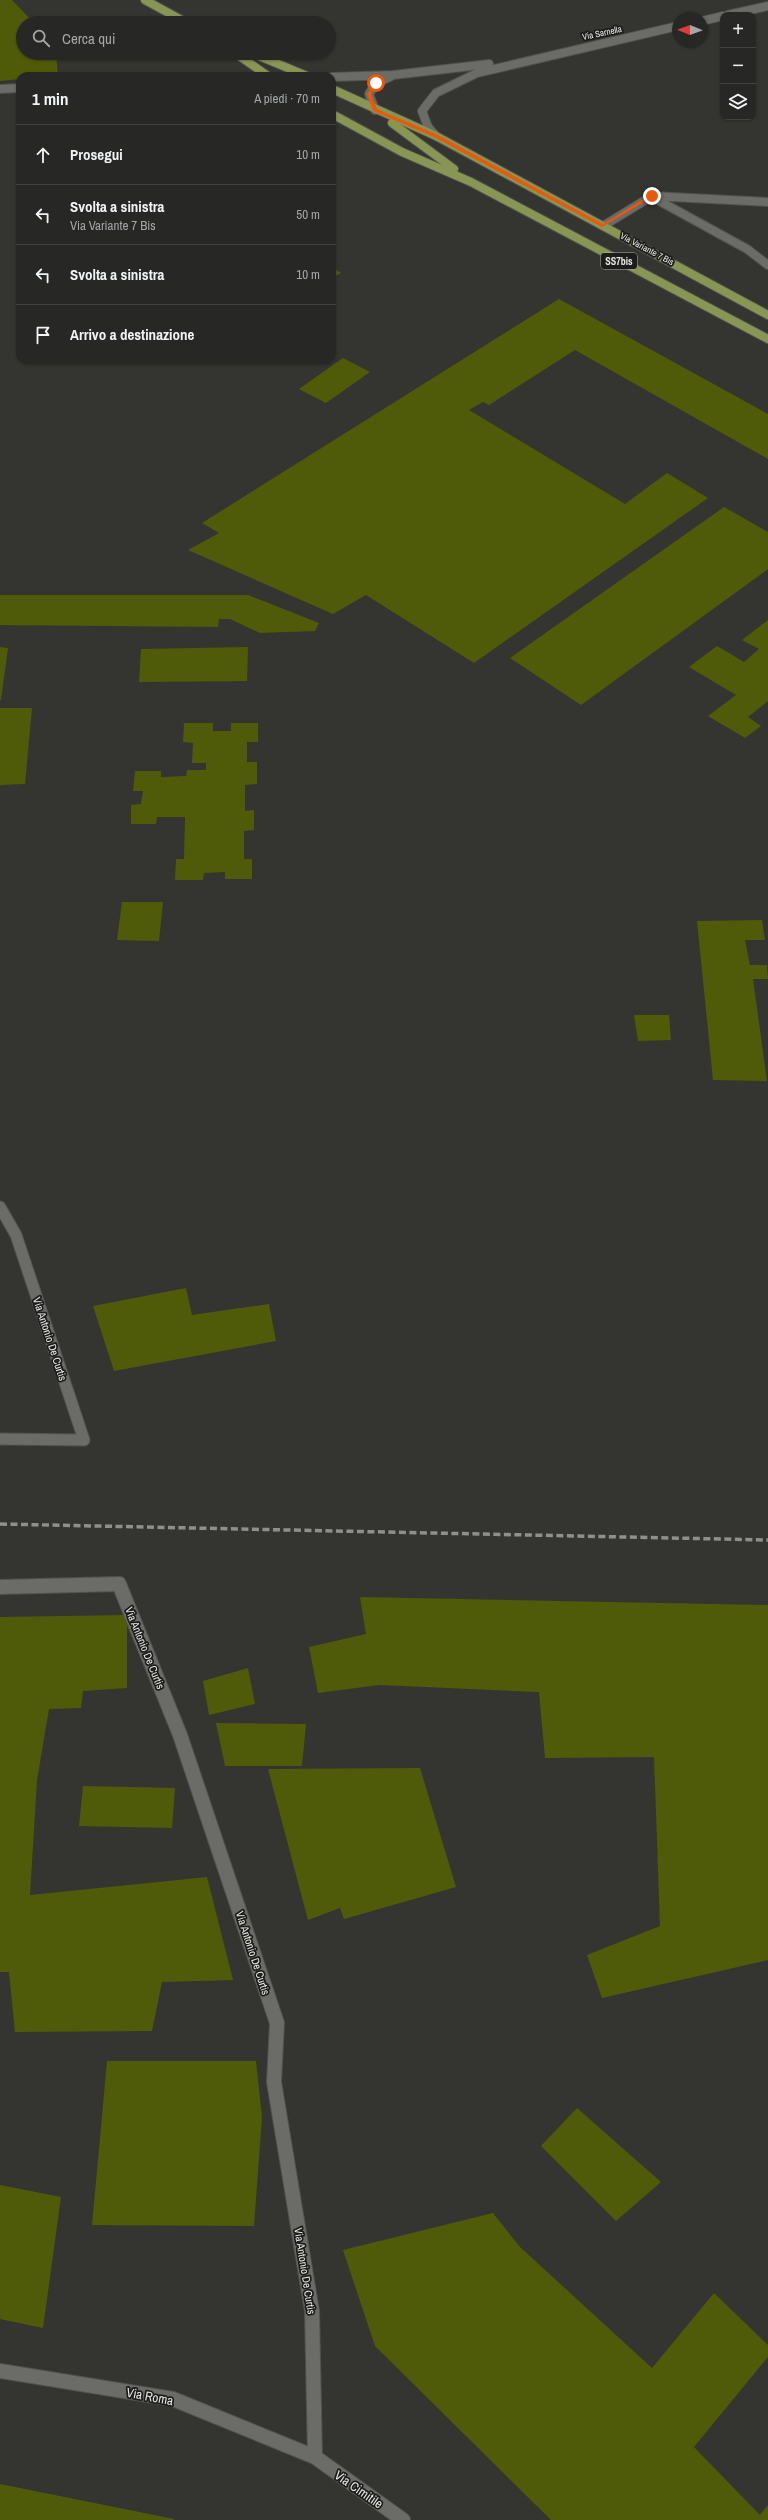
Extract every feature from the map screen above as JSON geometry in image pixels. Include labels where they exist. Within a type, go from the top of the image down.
[{"type":"main road","points":[[145,0],[174,16]]},
{"type":"main road","points":[[245,60],[261,72]]},
{"type":"main road","points":[[269,60],[297,72]]},
{"type":"main road","name":"Via Variante 7 Bis","points":[[336,91],[375,110],[436,136],[768,314]]},
{"type":"main road","name":"Via Variante 7 Bis","points":[[375,110],[471,182]]},
{"type":"main road","name":"Via Variante 7 Bis","points":[[336,116],[402,152],[471,182],[768,339]]},
{"type":"street","points":[[741,12],[768,6]]},
{"type":"street","points":[[708,20],[720,17]]},
{"type":"street","name":"Via Sarnella","points":[[530,58],[672,27]]},
{"type":"street","points":[[336,76],[393,75],[530,58]]},
{"type":"street","points":[[436,136],[428,127],[422,112],[427,102],[436,92],[477,73],[530,58]]},
{"type":"street","points":[[375,110],[369,94],[376,83],[393,75]]},
{"type":"street","points":[[0,89],[16,88]]},
{"type":"street","points":[[603,226],[652,196],[768,202]]},
{"type":"street","points":[[652,196],[747,249],[768,265]]},
{"type":"street","name":"Via Antonio De Curtis","points":[[0,1207],[16,1235],[84,1440],[0,1439]]},
{"type":"street","name":"Via Antonio De Curtis","points":[[0,1587],[119,1584],[180,1735],[276,2023],[274,2082],[312,2311],[315,2457]]},
{"type":"street","name":"Via Roma","points":[[0,2371],[173,2399],[315,2457]]},
{"type":"street","name":"Via Cimitile","points":[[315,2457],[403,2520]]},
{"type":"building","points":[[0,0],[12,0],[27,16],[16,16],[16,60],[57,60],[58,72],[16,72],[16,79],[0,81]]},
{"type":"building","points":[[336,270],[341,273],[336,276]]},
{"type":"building","points":[[559,299],[768,414],[768,459],[575,350],[489,405],[483,402],[469,410],[625,504],[667,473],[708,498],[474,663],[366,595],[333,614],[188,550],[219,533],[202,523]]},
{"type":"building","points":[[343,358],[370,372],[326,403],[299,389],[336,364]]},
{"type":"building","points":[[724,507],[768,532],[768,569],[581,705],[510,658]]},
{"type":"building","points":[[0,595],[248,595],[319,623],[315,631],[260,633],[230,619],[219,619],[218,627],[0,625]]},
{"type":"building","points":[[768,620],[768,701],[748,717],[761,726],[745,738],[708,716],[736,695],[689,667],[717,646],[744,662],[759,649],[742,640]]},
{"type":"building","points":[[0,647],[8,648],[1,700],[0,700]]},
{"type":"building","points":[[248,647],[247,681],[139,682],[141,649]]},
{"type":"building","points":[[0,708],[32,708],[25,784],[0,785]]},
{"type":"building","points":[[184,723],[213,723],[213,731],[231,731],[231,723],[258,723],[258,742],[247,742],[247,762],[257,762],[257,784],[245,785],[245,811],[254,810],[254,830],[244,831],[244,859],[252,859],[252,879],[225,879],[225,872],[204,873],[203,880],[175,880],[176,859],[184,859],[185,817],[157,817],[156,824],[131,824],[131,805],[141,804],[143,791],[133,791],[135,771],[161,771],[161,777],[186,776],[187,770],[206,770],[206,763],[192,763],[193,743],[183,742]]},
{"type":"building","points":[[122,902],[163,902],[159,941],[117,940]]},
{"type":"building","points":[[762,920],[765,940],[745,940],[750,965],[767,965],[768,979],[753,979],[767,1081],[713,1080],[697,921]]},
{"type":"building","points":[[634,1015],[669,1015],[671,1040],[638,1041]]},
{"type":"building","points":[[186,1288],[192,1315],[269,1304],[276,1341],[114,1371],[93,1306]]},
{"type":"building","points":[[360,1597],[768,1605],[768,1960],[602,1998],[587,1955],[660,1926],[654,1757],[545,1758],[539,1692],[379,1685],[318,1693],[309,1647],[366,1634]]},
{"type":"building","points":[[127,1615],[127,1688],[83,1691],[81,1708],[49,1709],[37,1780],[30,1895],[207,1877],[233,1980],[162,1982],[152,2031],[15,2032],[9,1972],[0,1972],[0,1617]]},
{"type":"building","points":[[248,1668],[255,1704],[209,1715],[203,1681]]},
{"type":"building","points":[[216,1723],[306,1724],[302,1766],[225,1766]]},
{"type":"building","points":[[420,1768],[456,1887],[344,1919],[340,1908],[308,1920],[268,1769]]},
{"type":"building","points":[[83,1786],[175,1788],[172,1828],[79,1826]]},
{"type":"building","points":[[107,2061],[256,2061],[262,2117],[254,2226],[92,2225]]},
{"type":"building","points":[[577,2108],[661,2182],[616,2221],[541,2146]]},
{"type":"building","points":[[0,2185],[61,2197],[43,2328],[0,2319]]},
{"type":"building","points":[[493,2213],[520,2247],[652,2368],[714,2293],[768,2345],[768,2357],[694,2447],[760,2515],[768,2505],[768,2520],[551,2520],[375,2346],[343,2250]]},
{"type":"building","points":[[0,2484],[174,2519],[174,2520],[0,2520]]},
{"type":"railway","points":[[0,1524],[768,1540]]},
{"type":"route","points":[[376,83],[369,94],[375,110],[436,136],[603,226],[652,196]]}]
